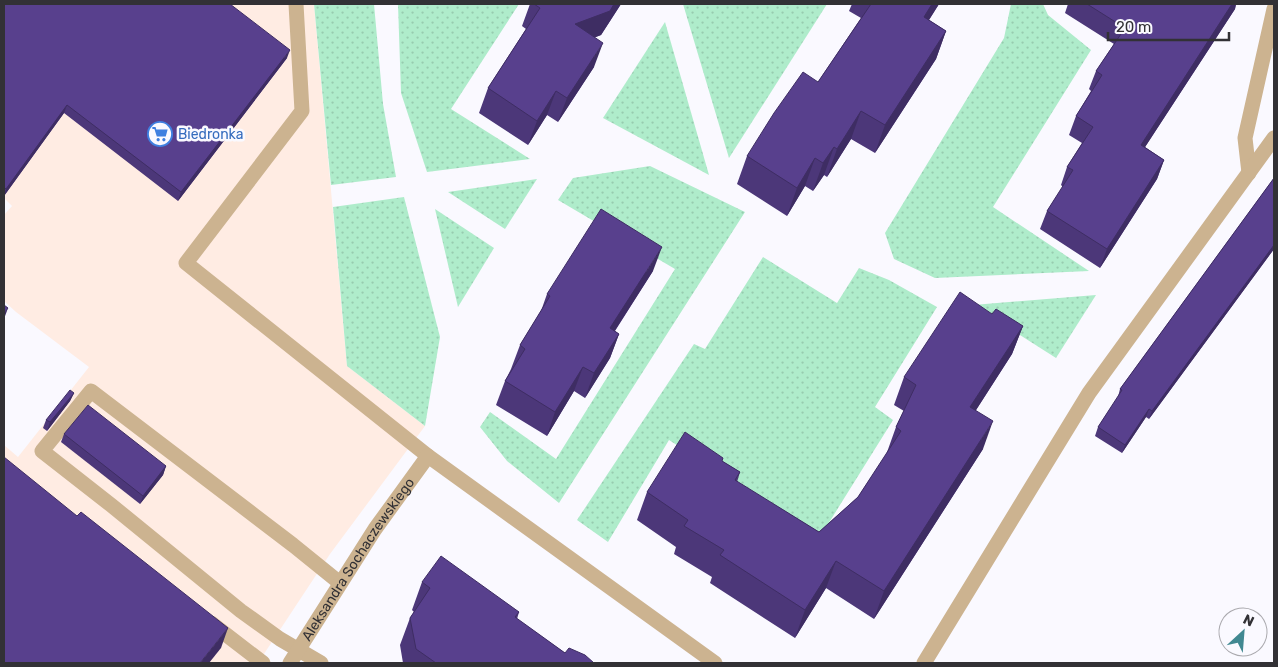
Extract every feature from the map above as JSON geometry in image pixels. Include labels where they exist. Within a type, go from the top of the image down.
[{"type":"street","points":[[296,4],[302,111],[186,263],[428,456],[715,663]]},
{"type":"street","points":[[1249,173],[1245,138],[1274,9]]},
{"type":"street","points":[[924,663],[1088,393],[1274,138]]},
{"type":"street","points":[[321,663],[280,640],[241,611],[42,451],[91,391],[340,583]]},
{"type":"street","name":"Aleksandra Sochaczewskiego","points":[[290,663],[375,529],[428,456]]},
{"type":"street","points":[[201,615],[263,663]]},
{"type":"shaded area","points":[[4,4],[314,4],[347,366],[425,426],[330,554],[258,663],[4,663],[4,445],[18,457],[89,367],[4,301],[4,215],[12,206],[4,198]]},
{"type":"green space","points":[[314,4],[374,4],[383,104],[396,177],[331,185]]},
{"type":"green space","points":[[398,4],[519,4],[451,109],[530,159],[427,172],[401,93]]},
{"type":"green space","points":[[683,4],[827,4],[729,158]]},
{"type":"green space","points":[[1011,4],[1043,4],[1048,15],[1091,50],[993,207],[1089,271],[935,278],[894,259],[885,233],[1004,38]]},
{"type":"green space","points":[[665,22],[709,175],[603,118]]},
{"type":"green space","points":[[650,166],[745,212],[559,503],[507,461],[480,427],[490,412],[556,459],[675,269],[558,200],[573,178]]},
{"type":"green space","points":[[537,179],[505,229],[448,192]]},
{"type":"green space","points":[[404,197],[440,337],[425,426],[347,366],[333,207]]},
{"type":"green space","points":[[435,209],[494,248],[458,307]]},
{"type":"green space","points":[[763,257],[837,303],[859,268],[889,280],[937,307],[875,407],[893,420],[820,537],[669,440],[608,542],[577,520],[694,344],[705,349]]},
{"type":"green space","points":[[1096,295],[1056,358],[973,305]]},
{"type":"building","name":"Biedronka","points":[[4,4],[230,4],[290,50],[181,192],[67,105],[6,189],[4,187]]},
{"type":"building","points":[[534,4],[614,4],[610,11],[575,24],[603,43],[567,98],[556,91],[537,121],[488,88],[540,8]]},
{"type":"building","points":[[871,4],[932,4],[924,17],[946,31],[885,125],[861,111],[837,149],[834,147],[823,163],[815,158],[797,188],[747,156],[803,72],[818,82]]},
{"type":"building","points":[[1087,4],[1232,4],[1141,145],[1164,160],[1107,249],[1047,211],[1073,170],[1067,167],[1093,127],[1076,116],[1102,75],[1096,71],[1125,28]]},
{"type":"building","points":[[1274,178],[1274,245],[1152,411],[1149,409],[1125,445],[1098,427],[1122,390],[1120,389]]},
{"type":"building","points":[[601,209],[662,247],[610,328],[619,334],[594,373],[583,367],[555,412],[505,381],[525,349],[520,345],[550,296],[547,294]]},
{"type":"building","points":[[960,292],[992,314],[996,309],[1023,326],[970,407],[993,421],[884,591],[836,561],[805,610],[720,555],[724,550],[684,526],[688,520],[647,492],[685,432],[723,458],[722,461],[740,472],[735,480],[819,532],[858,497],[901,431],[896,427],[916,385],[904,377]]},
{"type":"building","points":[[4,305],[8,308],[4,313]]},
{"type":"building","points":[[70,390],[74,393],[50,422],[46,420]]},
{"type":"building","points":[[88,405],[166,466],[143,496],[64,434]]},
{"type":"building","points":[[4,457],[77,516],[81,512],[228,628],[200,663],[4,663]]},
{"type":"building","points":[[441,556],[519,612],[515,617],[565,653],[569,648],[585,655],[594,663],[436,663],[416,649],[410,618],[430,588],[422,582]]},
{"type":"place","name":"Biedronka","points":[[160,134]]}]
